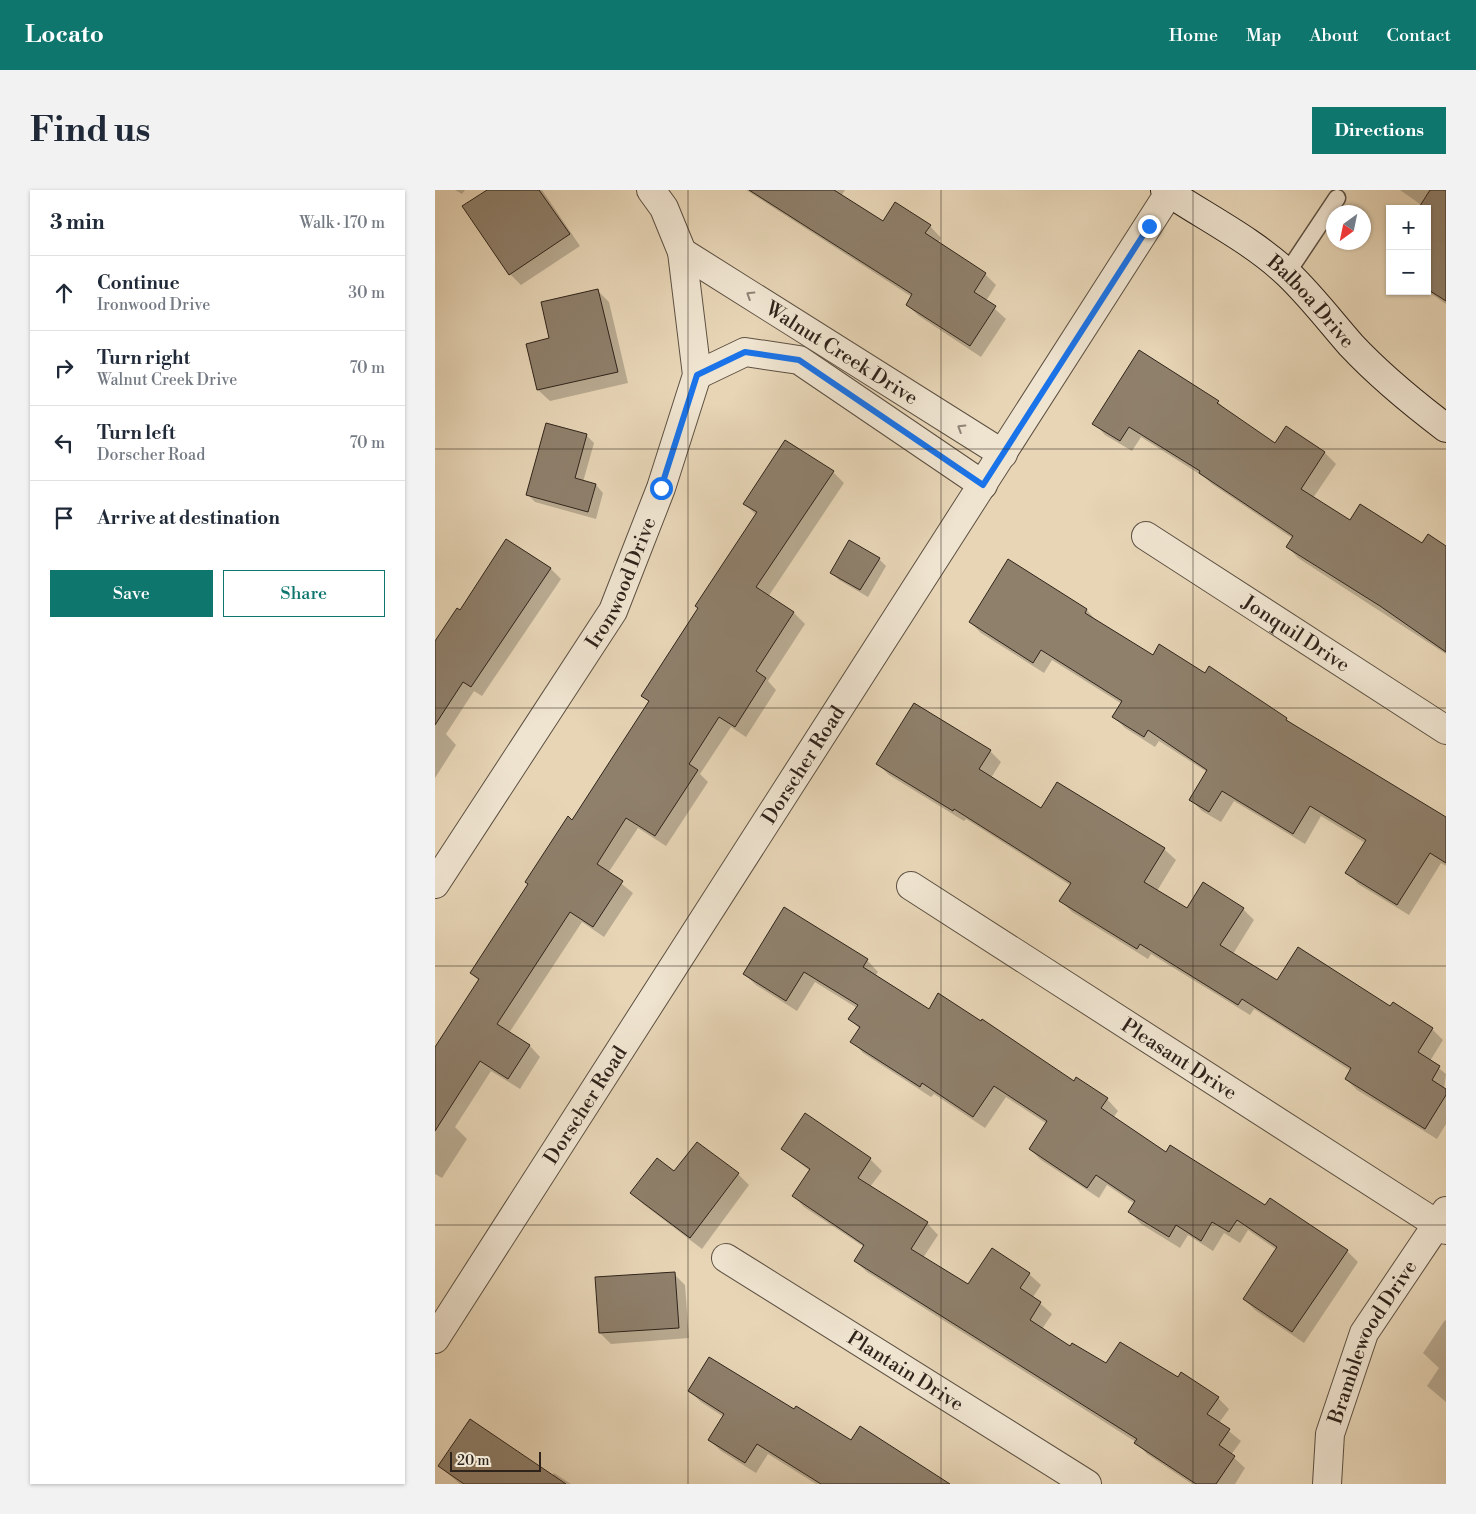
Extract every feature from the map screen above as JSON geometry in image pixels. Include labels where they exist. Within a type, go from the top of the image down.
[{"type":"street","name":"Ironwood Drive","points":[[435,884],[613,611],[661,488],[697,375],[682,252],[664,208],[651,190]]},
{"type":"street","name":"Balboa Drive","points":[[1169,191],[1241,239],[1287,273],[1315,301],[1352,346],[1408,399],[1446,428]]},
{"type":"street","name":"Dorscher Road","points":[[435,1339],[1003,454],[1169,191]]},
{"type":"street","name":"Walnut Creek Drive","points":[[682,252],[1003,454]]},
{"type":"street","name":"Walnut Creek Drive","points":[[697,375],[745,352],[799,360],[983,485]]},
{"type":"street","name":"Jonquil Drive","points":[[1146,536],[1446,730]]},
{"type":"street","name":"Pleasant Drive","points":[[911,886],[1443,1222]]},
{"type":"street","name":"Bramblewood Drive","points":[[1327,1484],[1330,1434],[1364,1333],[1443,1222]]},
{"type":"street","name":"Plantain Drive","points":[[726,1258],[1087,1484]]},
{"type":"lane","points":[[1287,273],[1337,198]]},
{"type":"building","points":[[487,190],[539,190],[570,234],[509,275],[462,206]]},
{"type":"building","points":[[749,190],[834,190],[883,221],[895,202],[931,225],[925,233],[986,273],[974,292],[996,306],[970,346],[906,305],[912,294]]},
{"type":"building","points":[[1430,190],[1446,190],[1446,301],[1431,292],[1431,205],[1421,205]]},
{"type":"building","points":[[598,289],[618,372],[537,390],[526,344],[549,338],[541,302]]},
{"type":"building","points":[[1139,350],[1219,401],[1217,403],[1275,443],[1286,426],[1325,452],[1301,489],[1350,520],[1360,504],[1422,543],[1428,534],[1446,546],[1446,652],[1380,606],[1286,547],[1293,536],[1199,473],[1200,471],[1129,427],[1120,441],[1092,424]]},
{"type":"building","points":[[546,423],[587,434],[575,478],[596,484],[588,512],[526,495]]},
{"type":"building","points":[[785,440],[834,471],[756,587],[794,612],[756,671],[766,678],[735,727],[719,717],[689,764],[698,770],[655,836],[626,818],[597,864],[623,881],[593,927],[570,912],[497,1024],[530,1045],[508,1079],[480,1061],[435,1131],[435,1047],[479,979],[470,973],[528,884],[525,882],[568,816],[572,820],[649,701],[641,696],[698,608],[695,606],[757,512],[743,504]]},
{"type":"building","points":[[506,539],[551,568],[471,687],[463,682],[435,725],[435,641],[457,608],[460,610]]},
{"type":"building","points":[[849,540],[880,558],[860,590],[830,573]]},
{"type":"building","points":[[1008,559],[1087,609],[1085,613],[1153,655],[1159,644],[1205,673],[1209,666],[1287,718],[1286,720],[1446,817],[1446,863],[1430,853],[1397,905],[1345,873],[1366,840],[1310,806],[1293,834],[1222,791],[1209,812],[1189,800],[1207,770],[1148,730],[1144,737],[1112,717],[1122,701],[1041,650],[1033,663],[969,622]]},
{"type":"building","points":[[914,703],[991,750],[979,769],[1041,808],[1057,782],[1165,848],[1144,882],[1187,908],[1203,882],[1244,908],[1220,945],[1277,980],[1298,947],[1390,1006],[1393,1002],[1433,1028],[1418,1052],[1440,1066],[1432,1080],[1446,1089],[1446,1095],[1425,1129],[1345,1079],[1351,1068],[1242,999],[1238,1005],[1140,944],[1137,949],[1059,901],[1071,883],[954,809],[953,811],[876,764]]},
{"type":"building","points":[[784,907],[868,959],[863,967],[929,1009],[938,993],[981,1021],[982,1019],[1074,1081],[1076,1077],[1108,1098],[1101,1108],[1166,1152],[1170,1145],[1265,1205],[1270,1198],[1348,1250],[1292,1332],[1243,1299],[1277,1247],[1237,1220],[1229,1232],[1212,1222],[1201,1241],[1176,1225],[1169,1237],[1128,1212],[1135,1201],[1096,1175],[1087,1188],[1029,1149],[1047,1121],[994,1086],[973,1117],[922,1083],[920,1087],[850,1042],[860,1027],[848,1019],[858,1005],[804,972],[786,1001],[743,974]]},
{"type":"building","points":[[805,1113],[871,1158],[858,1178],[928,1222],[911,1249],[968,1284],[992,1248],[1030,1273],[1020,1288],[1041,1302],[1030,1320],[1070,1346],[1072,1343],[1106,1363],[1120,1342],[1178,1377],[1181,1372],[1219,1397],[1207,1414],[1230,1429],[1219,1445],[1235,1456],[1216,1484],[1196,1484],[1134,1443],[1137,1439],[854,1261],[864,1245],[792,1196],[810,1169],[781,1149]]},
{"type":"building","points":[[697,1142],[739,1173],[690,1238],[630,1193],[657,1158],[674,1171]]},
{"type":"building","points":[[675,1272],[679,1328],[599,1333],[595,1277]]},
{"type":"building","points":[[709,1357],[794,1409],[796,1406],[851,1440],[860,1426],[950,1484],[821,1484],[757,1444],[745,1463],[708,1440],[724,1414],[688,1391]]},
{"type":"building","points":[[470,1419],[566,1484],[464,1484],[438,1466]]},
{"type":"route","points":[[661,488],[697,375],[745,352],[799,360],[983,485],[1149,226]]}]
